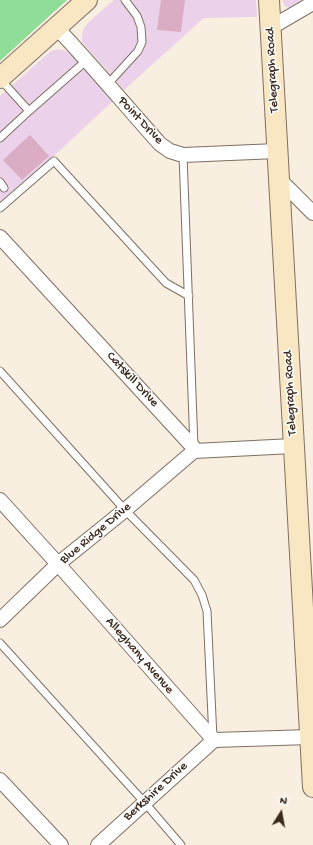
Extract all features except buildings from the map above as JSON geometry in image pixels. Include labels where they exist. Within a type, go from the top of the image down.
[{"type":"main road","points":[[0,78],[87,0]]},
{"type":"main road","name":"Telegraph Road","points":[[269,0],[294,446],[306,543],[310,737],[313,787]]},
{"type":"street","points":[[270,28],[313,3]]},
{"type":"street","name":"Point Drive","points":[[56,27],[87,59],[107,85],[160,144],[170,151],[183,155],[277,151]]},
{"type":"street","points":[[279,179],[313,214]]},
{"type":"street","name":"Catskill Drive","points":[[0,237],[194,449]]},
{"type":"street","points":[[194,449],[294,446]]},
{"type":"street","name":"Blue Ridge Drive","points":[[0,620],[58,564],[125,510],[194,449]]},
{"type":"street","name":"Alleghany Avenue","points":[[0,500],[214,740]]},
{"type":"street","points":[[214,740],[310,737]]},
{"type":"street","name":"Berkshire Drive","points":[[98,845],[214,740]]},
{"type":"street","points":[[0,780],[61,845]]},
{"type":"lane","points":[[107,85],[138,51],[142,42],[141,28],[137,16],[125,0]]},
{"type":"lane","points":[[263,0],[269,0]]},
{"type":"lane","points":[[0,138],[87,59]]},
{"type":"lane","points":[[0,78],[29,111]]},
{"type":"lane","points":[[183,155],[194,449]]},
{"type":"lane","points":[[0,208],[54,161],[166,283],[189,296]]},
{"type":"lane","points":[[0,371],[125,510],[194,580],[202,595],[207,611],[214,740]]},
{"type":"lane","points":[[0,643],[145,803],[181,845]]},
{"type":"shaded area","points":[[114,0],[256,0],[257,17],[204,18],[124,90],[82,42],[84,28]]},
{"type":"shaded area","points":[[282,0],[303,0],[297,5],[289,8],[285,6]]},
{"type":"shaded area","points":[[58,49],[66,51],[73,56],[114,100],[0,204],[0,96],[51,51]]},
{"type":"green space","points":[[0,0],[67,0],[0,61]]}]
